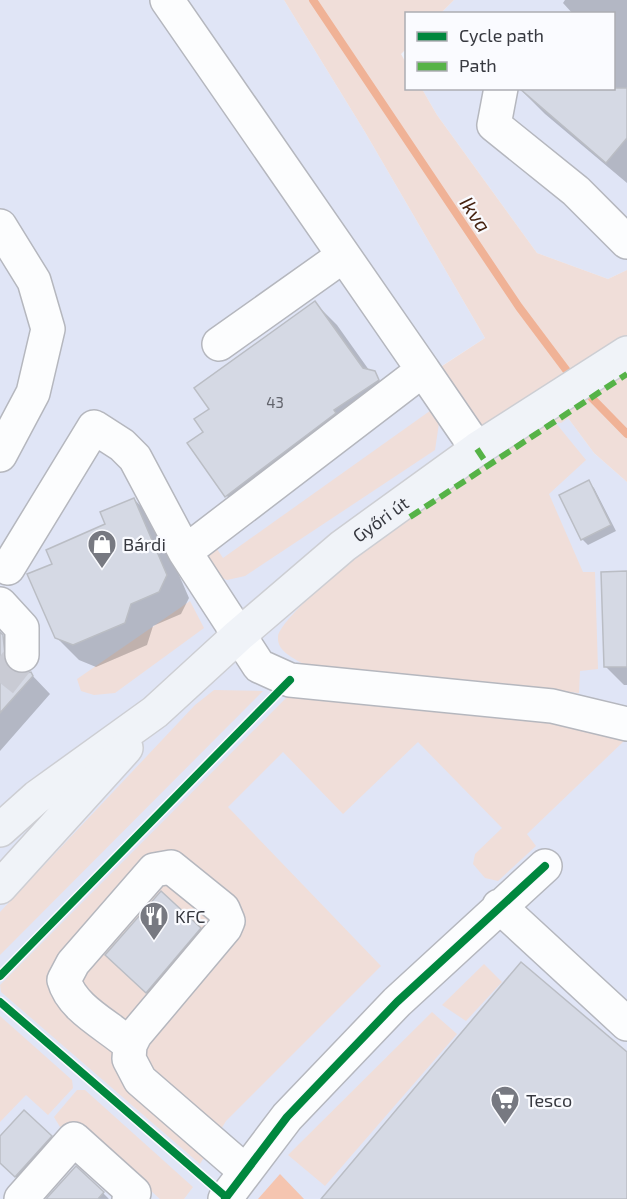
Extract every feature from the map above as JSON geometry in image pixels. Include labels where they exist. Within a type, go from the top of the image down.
[{"type":"main road","name":"Győri út","points":[[0,830],[37,797],[155,712],[238,635],[343,546],[477,449],[620,358]]},
{"type":"main road","name":"Győri út","points":[[0,887],[106,772],[155,712]]},
{"type":"street","points":[[167,0],[477,449]]},
{"type":"street","points":[[501,90],[494,125],[576,191],[627,242]]},
{"type":"street","points":[[0,226],[34,281],[48,329],[33,393],[0,454]]},
{"type":"street","points":[[219,344],[343,256]]},
{"type":"street","points":[[185,552],[423,370]]},
{"type":"street","points":[[8,568],[94,427],[122,445],[135,458],[185,552],[259,666],[290,680],[552,706],[627,724]]},
{"type":"street","points":[[0,604],[22,628],[22,655]]},
{"type":"street","points":[[225,1199],[287,1117],[389,1010],[499,906],[545,866]]},
{"type":"street","points":[[130,1045],[82,1007],[66,988],[64,980],[73,963],[154,870],[171,867],[223,909],[228,921],[130,1045],[129,1059],[140,1080],[245,1171]]},
{"type":"street","points":[[499,906],[627,1024]]},
{"type":"street","points":[[21,1199],[74,1139],[134,1197]]},
{"type":"shaded area","points":[[0,0],[284,0],[365,132],[485,338],[437,369],[554,422],[568,418],[594,453],[627,482],[627,1199],[0,1199]]},
{"type":"shaded area","points":[[284,0],[454,0],[442,12],[405,12],[405,50],[401,54],[405,61],[405,90],[423,90],[437,115],[537,253],[608,279],[627,270],[627,482],[594,453],[568,418],[561,423],[555,422],[586,460],[549,494],[583,572],[595,572],[598,669],[580,671],[579,693],[305,665],[283,651],[278,642],[283,626],[341,569],[421,506],[499,457],[436,370],[485,338],[365,132]]},
{"type":"shaded area","points":[[454,0],[627,0],[627,270],[608,279],[537,253],[437,115],[423,90],[615,90],[615,12],[442,12]]},
{"type":"shaded area","points":[[434,408],[439,423],[435,450],[245,576],[227,580],[213,574],[204,556],[213,543],[223,558]]},
{"type":"shaded area","points":[[190,601],[204,628],[115,693],[94,695],[81,691],[77,679]]},
{"type":"shaded area","points":[[214,690],[263,691],[0,955],[0,912],[195,705]]},
{"type":"shaded area","points":[[292,692],[583,724],[624,741],[527,834],[536,846],[498,881],[485,878],[473,864],[475,854],[502,828],[418,742],[343,814],[283,752],[228,807],[381,966],[226,1121],[200,1164],[1,992],[0,985]]},
{"type":"shaded area","points":[[484,964],[502,982],[466,1021],[442,1005]]},
{"type":"shaded area","points":[[432,1012],[457,1034],[325,1186],[288,1155]]},
{"type":"shaded area","points":[[0,1016],[72,1080],[73,1088],[48,1115],[26,1095],[0,1122]]},
{"type":"shaded area","points":[[77,1090],[85,1090],[193,1187],[184,1199],[160,1199],[80,1127],[69,1122],[60,1127],[54,1117]]},
{"type":"shaded area","points":[[280,1174],[304,1199],[258,1199]]},
{"type":"building","points":[[627,88],[627,138],[606,163],[521,90]]},
{"type":"building","points":[[315,301],[363,368],[375,371],[379,380],[334,410],[336,413],[225,497],[187,443],[203,432],[194,419],[209,409],[194,388]]},
{"type":"building","points":[[589,480],[611,525],[581,540],[559,495]]},
{"type":"building","name":"Bárdi","points":[[134,498],[167,575],[159,592],[131,604],[125,623],[73,645],[55,638],[27,574],[52,564],[46,550],[105,524],[100,512]]},
{"type":"building","points":[[627,571],[627,667],[604,667],[601,572]]},
{"type":"building","points":[[0,632],[3,635],[6,665],[21,674],[31,672],[33,676],[0,713]]},
{"type":"building","name":"KFC","points":[[161,891],[201,928],[146,993],[105,955]]},
{"type":"building","name":"Tesco","points":[[521,962],[627,1052],[627,1199],[321,1199]]},
{"type":"building","points":[[24,1110],[52,1136],[15,1177],[0,1163],[0,1136]]},
{"type":"building","points":[[76,1166],[104,1192],[98,1199],[46,1199]]},
{"type":"waterway","name":"Ikva","points":[[313,0],[519,307],[573,379]]},
{"type":"waterway","name":"Ikva","points":[[584,390],[627,434]]},
{"type":"tunnel","points":[[0,683],[22,655]]},
{"type":"marked path","points":[[410,517],[627,374]]},
{"type":"marked path","points":[[477,449],[487,464]]},
{"type":"cycle path","points":[[0,976],[290,680]]},
{"type":"cycle path","points":[[225,1199],[287,1117],[397,1002],[545,866]]},
{"type":"cycle path","points":[[0,1002],[226,1197]]},
{"type":"place","name":"Bárdi","points":[[102,570]]},
{"type":"place","name":"KFC","points":[[154,942]]},
{"type":"place","name":"Tesco","points":[[505,1126]]}]
